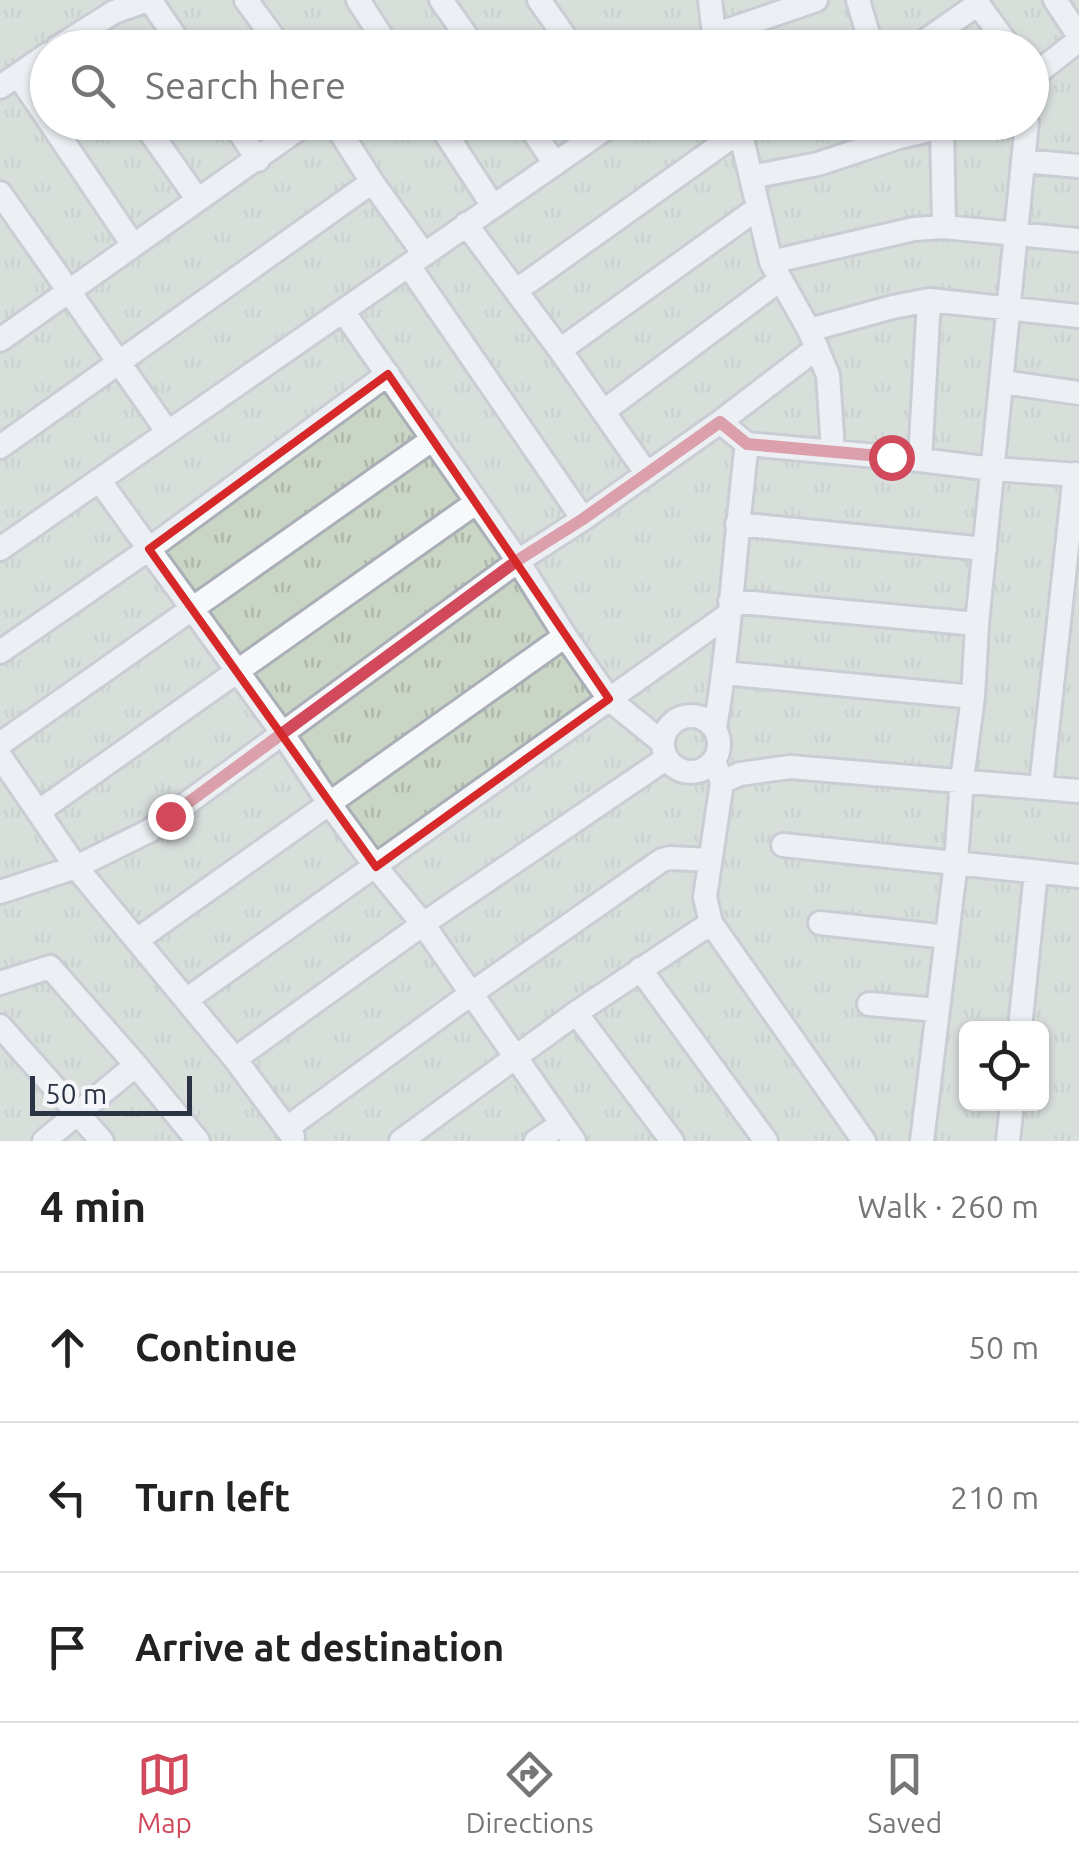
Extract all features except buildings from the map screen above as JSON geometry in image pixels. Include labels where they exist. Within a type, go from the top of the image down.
[{"type":"street","points":[[95,30],[114,12],[150,0],[170,30]]},
{"type":"street","points":[[246,0],[268,30]]},
{"type":"street","points":[[358,0],[377,30]]},
{"type":"street","points":[[441,0],[462,30]]},
{"type":"street","points":[[539,0],[560,30]]},
{"type":"street","points":[[710,0],[714,30]]},
{"type":"street","points":[[743,30],[816,0]]},
{"type":"street","points":[[858,0],[867,30]]},
{"type":"street","points":[[1049,63],[1079,38],[1055,0]]},
{"type":"street","points":[[938,30],[976,2],[997,30]]},
{"type":"street","points":[[30,66],[9,81],[30,102]]},
{"type":"street","points":[[62,140],[133,245]]},
{"type":"street","points":[[156,140],[198,200]]},
{"type":"street","points":[[245,140],[258,160]]},
{"type":"street","points":[[0,340],[284,140]]},
{"type":"street","points":[[345,140],[417,260],[583,519]]},
{"type":"street","points":[[450,140],[493,206]]},
{"type":"street","points":[[539,140],[556,164]]},
{"type":"street","points":[[0,548],[589,140]]},
{"type":"street","points":[[517,290],[721,140]]},
{"type":"street","points":[[742,140],[776,271],[828,374],[833,451]]},
{"type":"street","points":[[751,177],[818,164],[874,140]]},
{"type":"street","points":[[944,227],[946,140]]},
{"type":"street","points":[[922,1141],[956,862],[1025,140]]},
{"type":"street","points":[[1023,161],[1079,166]]},
{"type":"street","points":[[0,447],[372,182]]},
{"type":"street","points":[[0,193],[167,432]]},
{"type":"street","points":[[560,350],[758,208]]},
{"type":"street","points":[[466,224],[647,474]]},
{"type":"street","points":[[604,411],[776,271],[914,229],[944,227],[1079,240]]},
{"type":"street","points":[[920,460],[929,300]]},
{"type":"street","points":[[0,892],[76,867],[148,831],[518,560],[720,422],[813,339],[893,307],[929,300],[1079,316]]},
{"type":"street","points":[[344,310],[518,560],[609,699],[665,750],[680,770],[740,774],[790,767],[1079,791]]},
{"type":"street","points":[[0,652],[388,374]]},
{"type":"street","points":[[1002,382],[1079,393]]},
{"type":"street","points":[[720,422],[747,444],[1077,474],[1041,788]]},
{"type":"street","points":[[0,744],[433,439]]},
{"type":"street","points":[[715,728],[747,444]]},
{"type":"street","points":[[99,480],[329,803],[423,924],[567,1132],[536,1141]]},
{"type":"street","points":[[38,812],[477,502]]},
{"type":"street","points":[[737,524],[985,548]]},
{"type":"street","points":[[186,1000],[609,699],[729,608],[977,624]]},
{"type":"street","points":[[136,940],[565,636]]},
{"type":"street","points":[[724,673],[973,696]]},
{"type":"street","points":[[665,750],[665,733],[671,724],[688,716],[708,720],[715,728],[720,745],[705,898],[711,924],[864,1141]]},
{"type":"street","points":[[234,1060],[665,750]]},
{"type":"street","points":[[0,756],[76,867],[292,1135],[472,993],[662,860],[710,860]]},
{"type":"street","points":[[783,845],[1079,876]]},
{"type":"street","points":[[1021,1021],[1036,872]]},
{"type":"street","points":[[820,923],[947,937]]},
{"type":"street","points":[[400,1141],[576,1013],[711,924]]},
{"type":"street","points":[[0,983],[50,967],[198,1141]]},
{"type":"street","points":[[640,970],[766,1141]]},
{"type":"street","points":[[869,1004],[938,1010]]},
{"type":"street","points":[[576,1013],[672,1141]]},
{"type":"street","points":[[0,1026],[102,1141]]},
{"type":"street","points":[[44,1141],[136,1064]]},
{"type":"street","points":[[1008,1141],[1011,1111]]},
{"type":"highlighted area","points":[[388,374],[609,699],[376,867],[149,549]]},
{"type":"green space","points":[[0,0],[1079,0],[1079,1141],[0,1141]]},
{"type":"route","points":[[170,816],[518,560],[720,422],[747,444],[891,457]]}]
